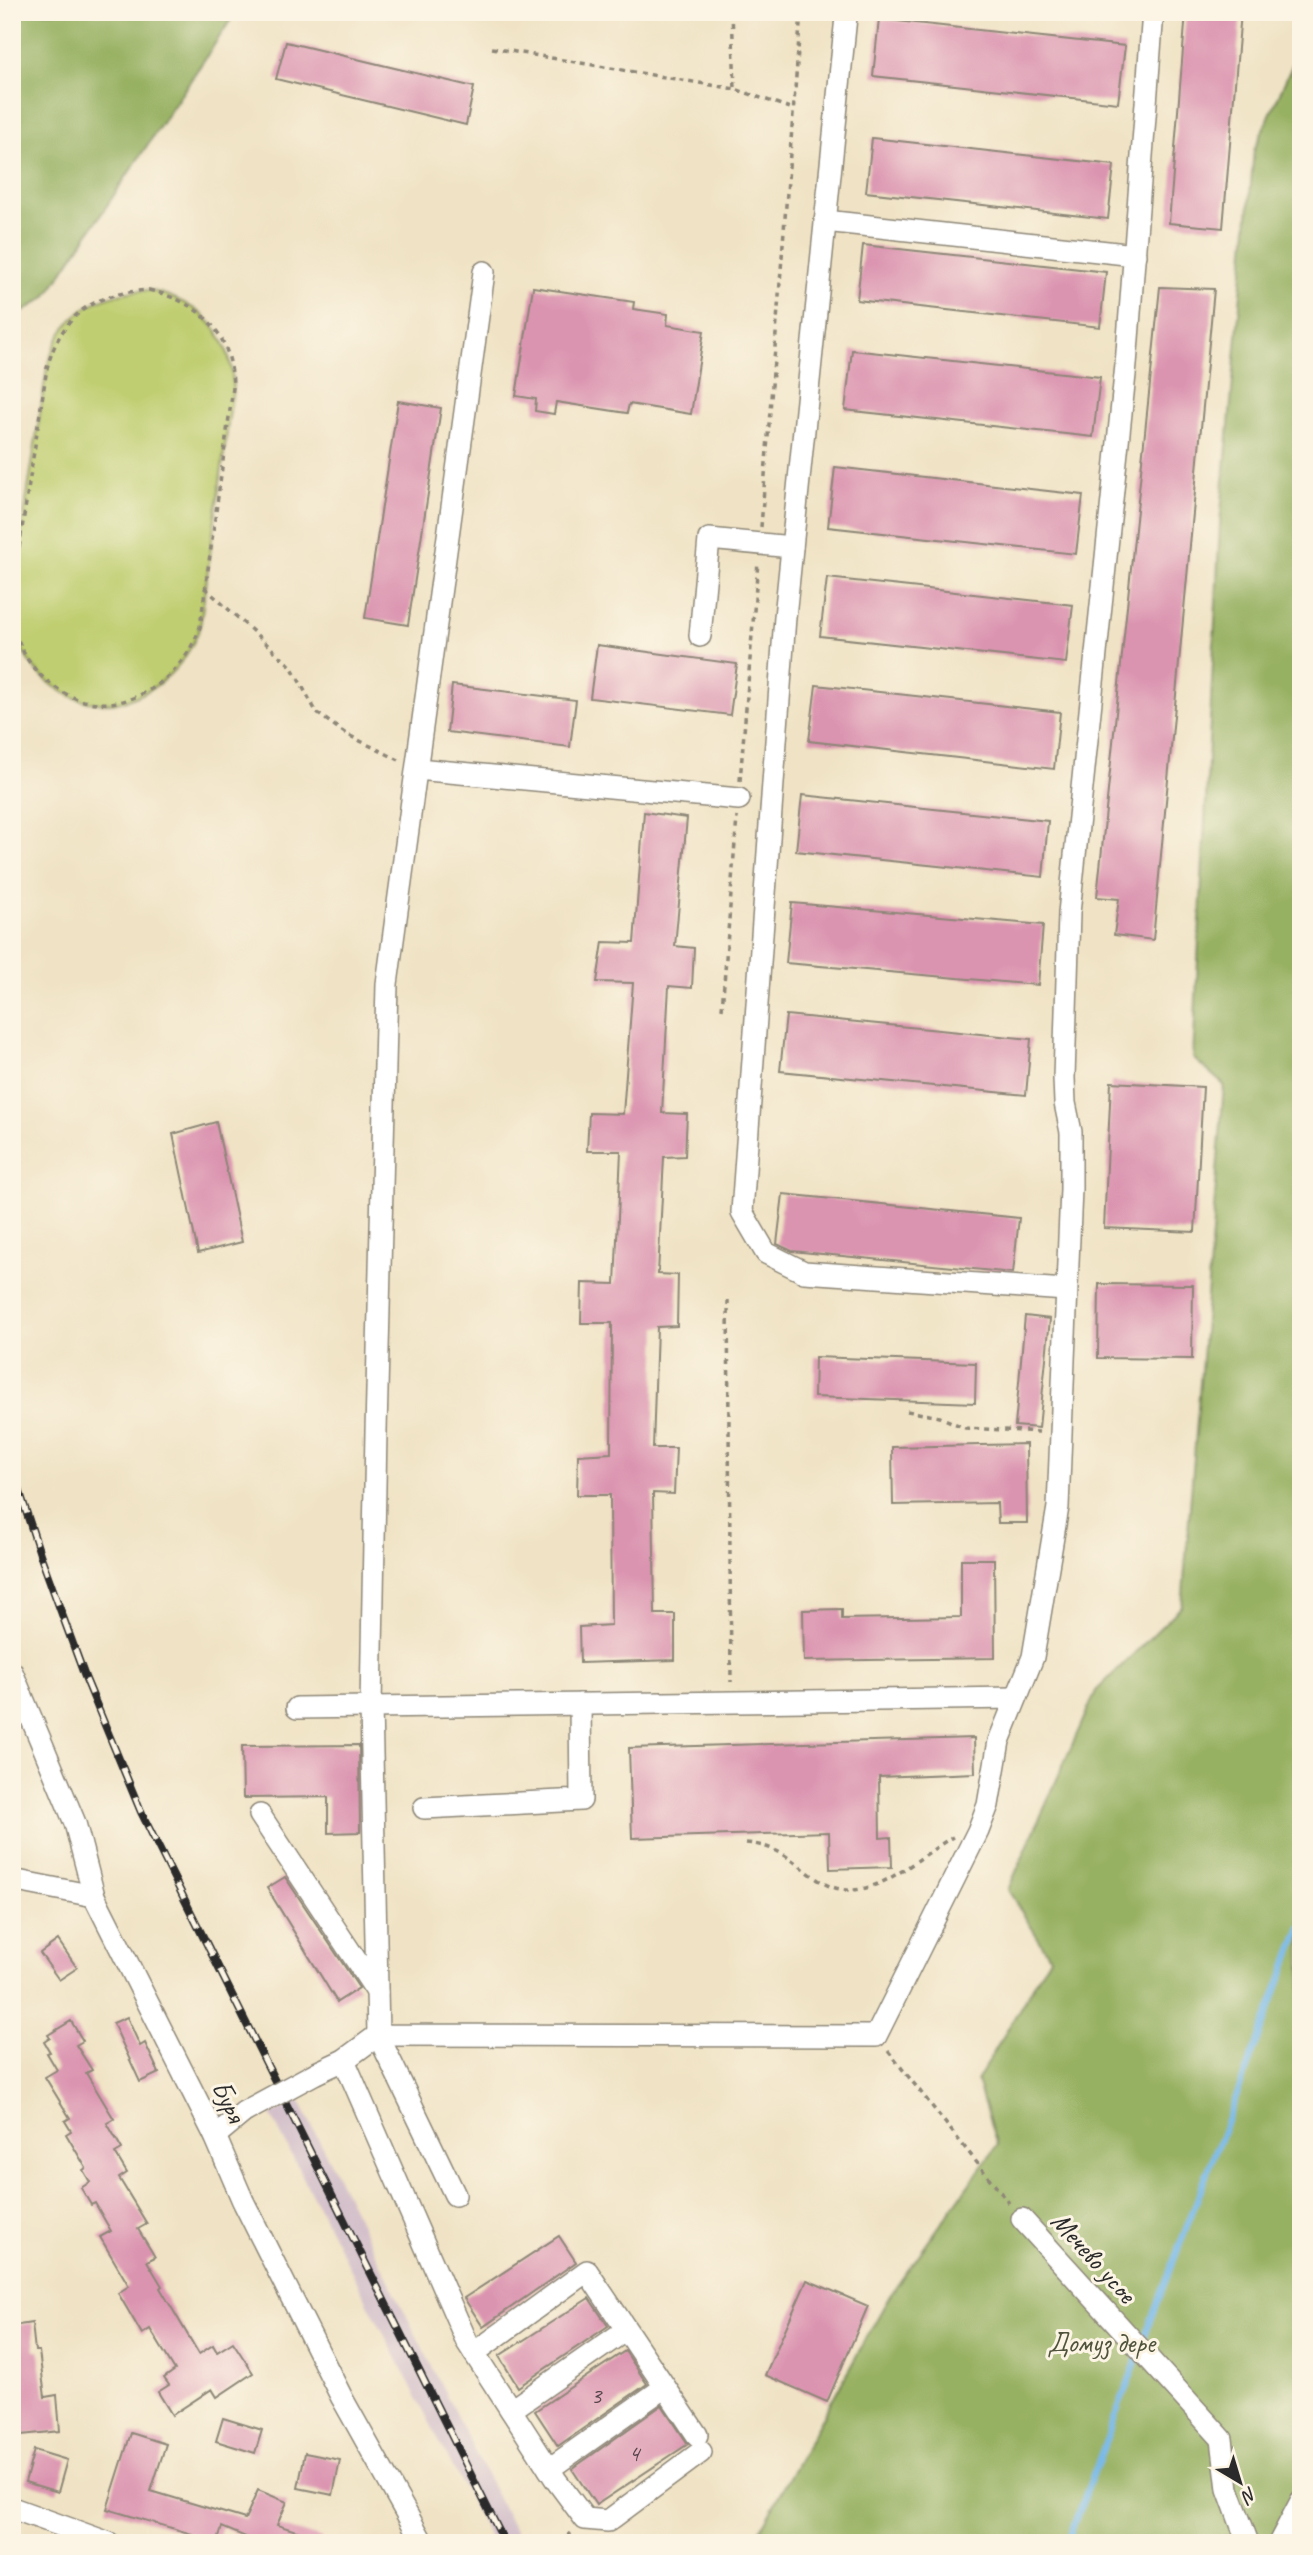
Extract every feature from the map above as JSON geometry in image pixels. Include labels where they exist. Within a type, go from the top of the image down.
[{"type":"street","points":[[848,12],[784,631],[742,1212],[766,1253],[804,1272],[1066,1290]]},
{"type":"street","points":[[215,2136],[244,2112],[344,2060],[378,2035],[876,2036],[978,1831],[988,1805],[999,1741],[1033,1657],[1058,1507],[1071,1189],[1071,1132],[1065,1103],[1064,1078],[1069,913],[1126,365],[1153,12]]},
{"type":"street","points":[[825,221],[1135,255]]},
{"type":"street","points":[[455,2195],[378,2035],[372,1706],[376,1431],[387,984],[484,272]]},
{"type":"street","points":[[699,636],[709,538],[792,547]]},
{"type":"street","points":[[417,769],[739,799]]},
{"type":"street","name":"Буря","points":[[12,1672],[75,1823],[94,1896],[215,2136],[243,2201],[342,2398],[423,2543]]},
{"type":"street","points":[[297,1708],[1016,1698]]},
{"type":"street","points":[[424,1808],[581,1800],[580,1704]]},
{"type":"street","points":[[260,1815],[377,1992]]},
{"type":"street","points":[[12,1880],[94,1896]]},
{"type":"street","points":[[344,2060],[467,2342],[474,2353],[549,2469],[585,2519],[608,2521],[699,2443],[587,2271],[474,2353]]},
{"type":"street","name":"Мечево усое","points":[[1021,2219],[1222,2439],[1228,2489],[1248,2543]]},
{"type":"street","points":[[511,2410],[626,2330]]},
{"type":"street","points":[[549,2469],[665,2387]]},
{"type":"street","points":[[1279,2543],[1301,2501]]},
{"type":"street","points":[[12,2508],[104,2542]]},
{"type":"path","points":[[732,12],[735,89]]},
{"type":"path","points":[[722,1009],[801,12]]},
{"type":"path","points":[[492,48],[735,89],[794,110]]},
{"type":"path","points":[[149,290],[185,302],[215,329],[233,366],[233,388],[205,588],[200,627],[185,658],[169,677],[150,691],[130,699],[106,703],[81,701],[62,693],[42,678],[28,662],[12,622],[12,593],[52,349],[63,328],[80,311],[106,296],[149,290]]},
{"type":"path","points":[[205,588],[291,666],[317,713],[346,734],[417,769]]},
{"type":"path","points":[[728,1300],[731,1702]]},
{"type":"path","points":[[907,1411],[940,1417],[965,1428],[1060,1433]]},
{"type":"path","points":[[746,1843],[765,1845],[792,1858],[814,1878],[832,1888],[855,1890],[881,1883],[909,1868],[930,1849],[957,1835],[978,1831]]},
{"type":"path","points":[[876,2036],[1021,2219]]},
{"type":"shaded area","points":[[299,2100],[520,2543],[492,2543],[271,2115]]},
{"type":"green space","points":[[12,12],[236,12],[46,297],[12,319]]},
{"type":"green space","name":"Домуз дере","points":[[1301,46],[1301,2501],[1279,2543],[753,2543],[889,2297],[997,2145],[977,2081],[1050,1957],[1008,1890],[1096,1691],[1182,1606],[1224,1085],[1193,1058],[1220,523],[1254,150]]},
{"type":"green space","points":[[149,290],[184,303],[210,323],[227,351],[233,388],[200,627],[177,667],[160,683],[120,702],[98,703],[76,699],[55,687],[33,666],[23,651],[14,628],[12,593],[47,368],[53,349],[72,320],[97,301]]},
{"type":"building","points":[[1186,12],[1241,12],[1223,228],[1169,223]]},
{"type":"building","points":[[879,19],[1125,46],[1118,103],[873,76]]},
{"type":"building","points":[[286,42],[474,87],[466,125],[276,79]]},
{"type":"building","points":[[872,138],[1114,165],[1108,219],[866,192]]},
{"type":"building","points":[[863,245],[1106,272],[1100,327],[857,300]]},
{"type":"building","points":[[533,287],[634,302],[633,309],[668,314],[667,325],[704,331],[691,414],[629,404],[627,413],[556,402],[554,414],[535,411],[536,399],[516,396]]},
{"type":"building","points":[[1160,287],[1214,289],[1153,940],[1114,935],[1119,899],[1097,897]]},
{"type":"building","points":[[852,350],[1100,377],[1093,437],[845,410]]},
{"type":"building","points":[[398,401],[441,408],[408,625],[365,618]]},
{"type":"building","points":[[835,467],[1083,495],[1076,554],[828,527]]},
{"type":"building","points":[[827,578],[1073,605],[1066,663],[820,636]]},
{"type":"building","points":[[597,645],[737,664],[730,715],[590,698]]},
{"type":"building","points":[[452,685],[576,700],[570,747],[447,732]]},
{"type":"building","points":[[816,685],[1060,712],[1054,769],[809,741]]},
{"type":"building","points":[[802,795],[1048,821],[1043,877],[796,851]]},
{"type":"building","points":[[644,812],[687,818],[675,946],[694,948],[692,988],[669,986],[662,1113],[687,1114],[685,1156],[664,1157],[658,1274],[678,1275],[677,1326],[657,1327],[653,1448],[676,1448],[674,1494],[653,1493],[655,1614],[675,1614],[675,1660],[580,1663],[579,1627],[611,1625],[610,1495],[577,1495],[578,1455],[611,1453],[612,1323],[581,1323],[582,1283],[615,1284],[621,1151],[587,1151],[589,1113],[623,1114],[633,983],[597,982],[603,942],[634,943]]},
{"type":"building","points":[[792,903],[1043,925],[1038,985],[786,963]]},
{"type":"building","points":[[786,1015],[1031,1039],[1026,1095],[780,1071]]},
{"type":"building","points":[[1111,1082],[1203,1087],[1195,1232],[1104,1228]]},
{"type":"building","points":[[216,1122],[242,1242],[198,1253],[173,1134]]},
{"type":"building","points":[[783,1194],[1019,1218],[1013,1273],[792,1251],[777,1244]]},
{"type":"building","points":[[1099,1284],[1193,1285],[1192,1359],[1098,1358]]},
{"type":"building","points":[[1025,1316],[1050,1319],[1039,1428],[1015,1426]]},
{"type":"building","points":[[815,1357],[976,1363],[975,1403],[814,1397]]},
{"type":"building","points":[[1026,1444],[1027,1523],[998,1523],[997,1503],[893,1505],[892,1447]]},
{"type":"building","points":[[961,1559],[994,1559],[995,1658],[804,1661],[803,1610],[842,1609],[842,1619],[961,1617]]},
{"type":"building","points":[[974,1738],[975,1773],[879,1777],[880,1838],[891,1837],[892,1867],[830,1869],[829,1832],[632,1838],[629,1748]]},
{"type":"building","points":[[359,1745],[360,1832],[328,1833],[328,1797],[243,1798],[242,1746]]},
{"type":"building","points":[[285,1877],[359,1988],[337,2002],[267,1888]]},
{"type":"building","points":[[58,1940],[77,1968],[59,1980],[40,1953]]},
{"type":"building","points":[[127,2017],[140,2046],[145,2043],[159,2073],[140,2082],[113,2023]]},
{"type":"building","points":[[71,2021],[83,2041],[76,2045],[92,2070],[86,2073],[114,2119],[107,2123],[122,2149],[115,2153],[127,2173],[119,2178],[147,2224],[138,2229],[155,2257],[147,2261],[162,2286],[160,2288],[199,2354],[213,2345],[217,2352],[233,2342],[253,2373],[217,2397],[212,2389],[172,2415],[158,2392],[169,2385],[164,2378],[175,2370],[150,2329],[142,2334],[118,2293],[129,2286],[100,2237],[111,2231],[95,2203],[91,2205],[81,2188],[90,2182],[83,2170],[86,2168],[66,2134],[71,2131],[65,2121],[70,2118],[45,2077],[57,2070],[44,2042],[50,2038],[48,2035]]},
{"type":"building","points":[[559,2236],[576,2262],[483,2327],[464,2298]]},
{"type":"building","points":[[807,2280],[868,2306],[827,2402],[765,2375]]},
{"type":"building","points":[[589,2298],[608,2326],[518,2387],[499,2356]]},
{"type":"building","points":[[32,2323],[45,2397],[57,2395],[60,2431],[12,2436],[12,2326]]},
{"type":"building","points":[[625,2351],[647,2384],[558,2446],[535,2411]]},
{"type":"building","points":[[662,2405],[688,2444],[596,2505],[572,2469]]},
{"type":"building","points":[[223,2418],[262,2430],[255,2453],[216,2441]]},
{"type":"building","points":[[131,2433],[166,2444],[151,2491],[245,2519],[258,2490],[287,2502],[277,2525],[322,2539],[322,2543],[260,2543],[222,2527],[217,2543],[211,2543],[192,2537],[192,2534],[107,2509]]},
{"type":"building","points":[[34,2450],[67,2460],[58,2492],[25,2482]]},
{"type":"building","points":[[305,2453],[340,2460],[333,2495],[298,2488]]},
{"type":"waterway","name":"Домуз дере","points":[[1142,2344],[1301,1927]]},
{"type":"waterway","name":"Домуз дере","points":[[1067,2543],[1139,2354]]},
{"type":"railway","points":[[12,1468],[85,1677],[141,1812],[505,2543]]}]
